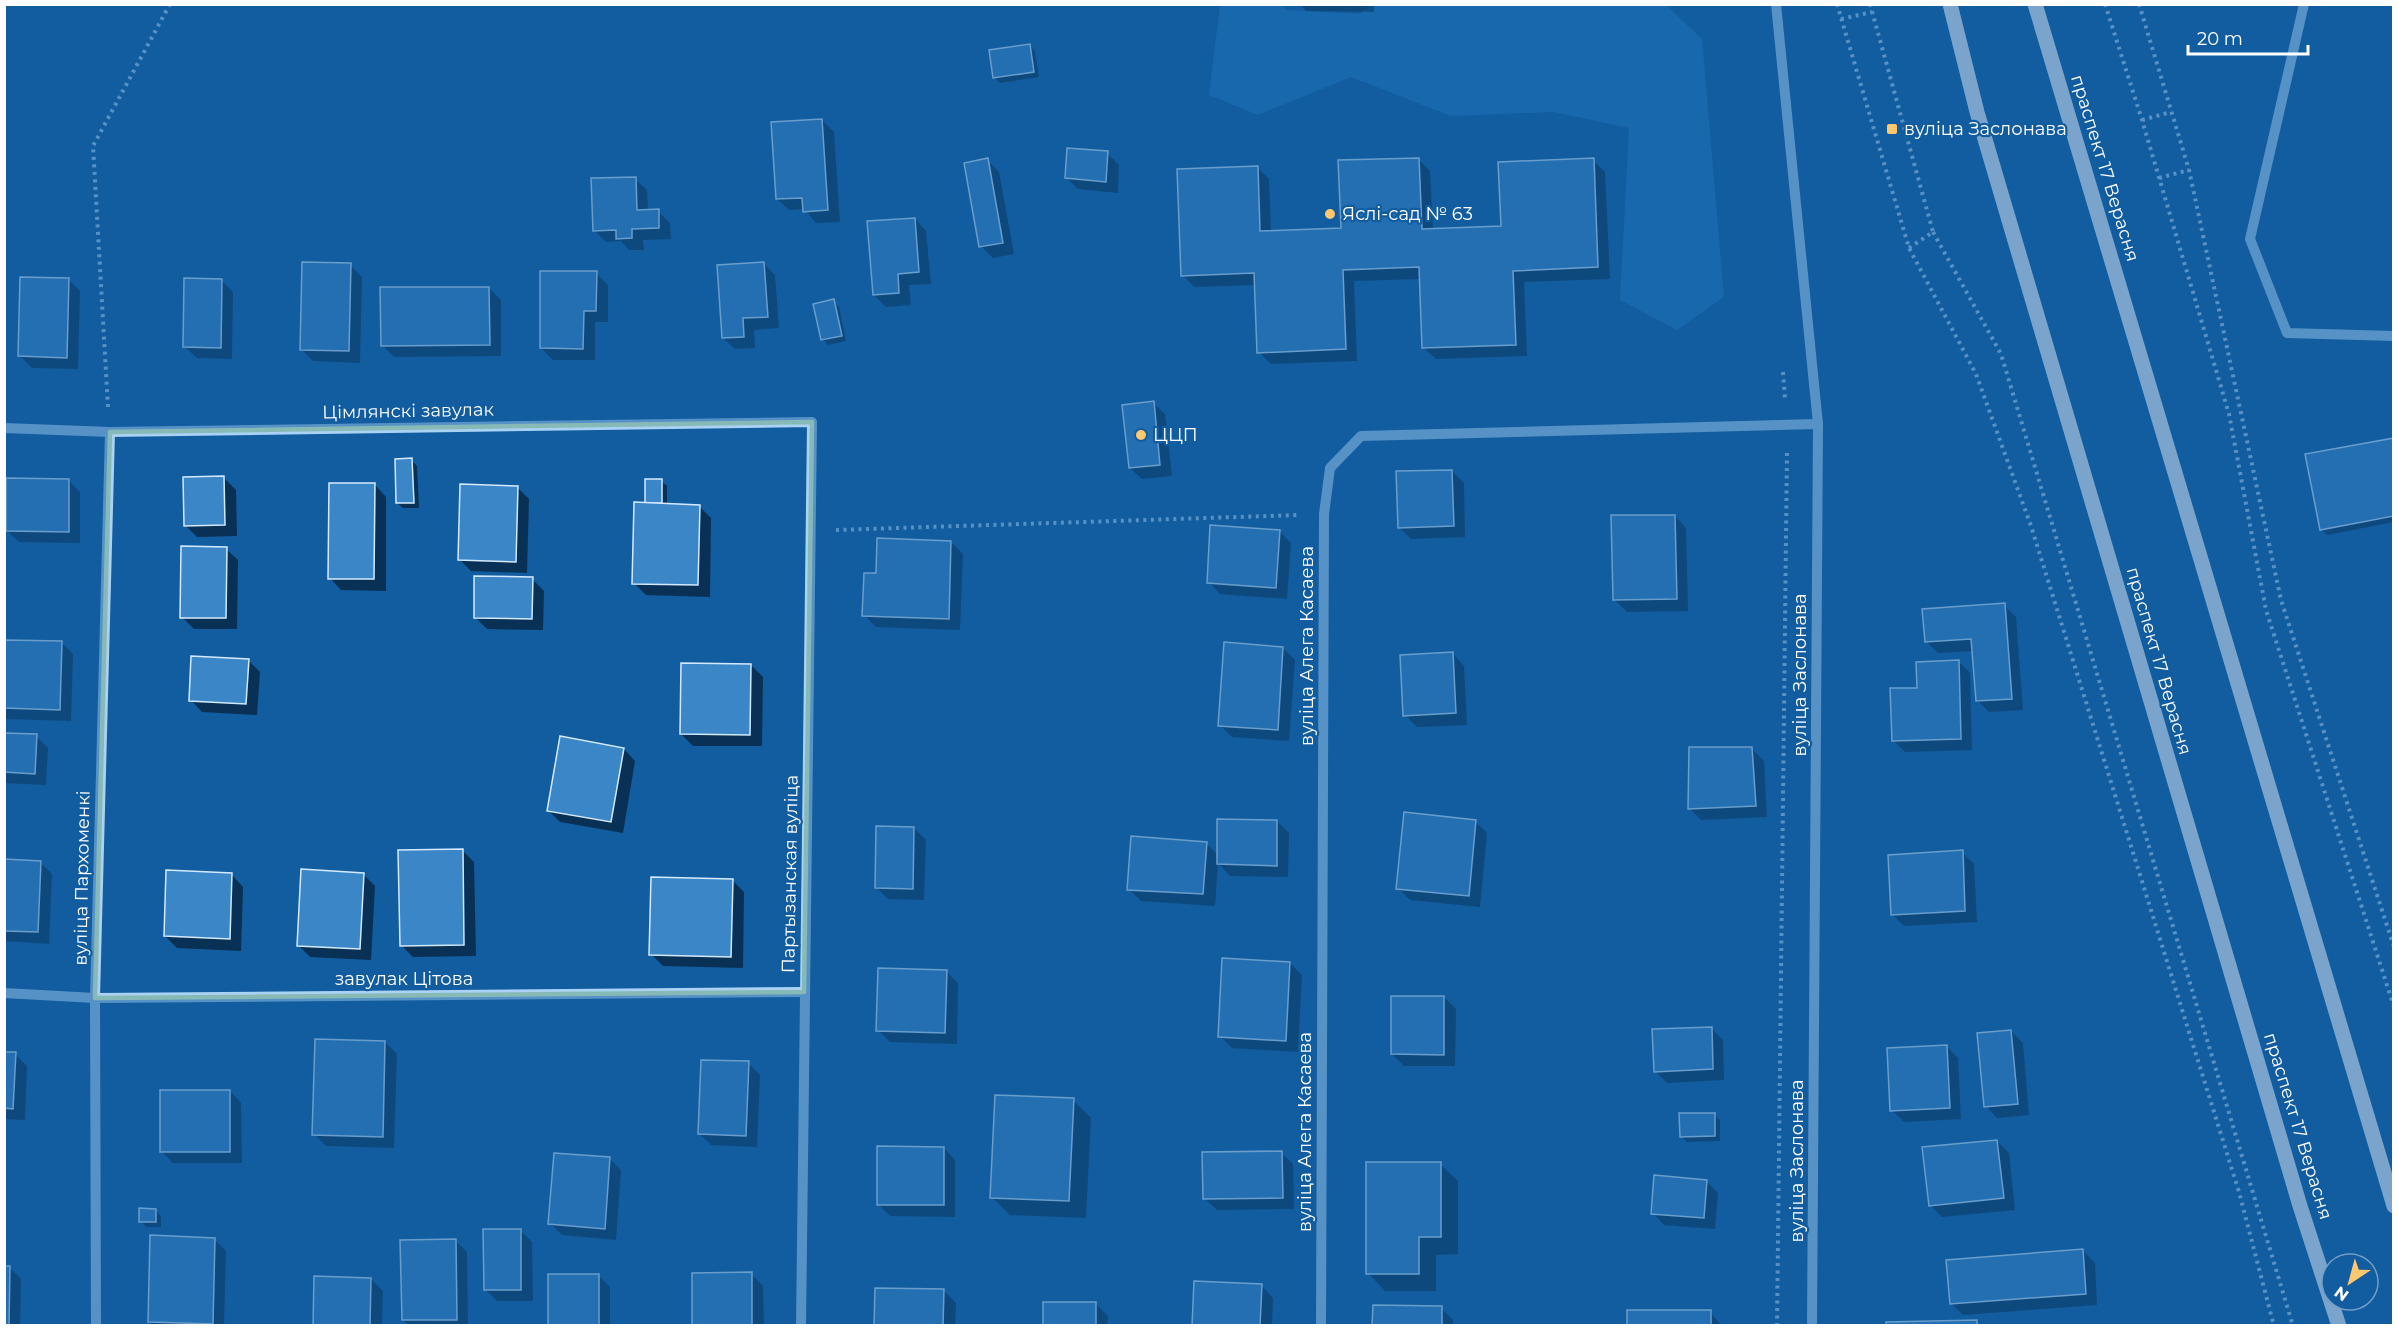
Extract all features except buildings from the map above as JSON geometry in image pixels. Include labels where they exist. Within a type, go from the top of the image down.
[{"type":"main road","name":"праспект 17 Верасня","points":[[1950,4],[1977,112],[2297,1194],[2339,1326]]},
{"type":"main road","name":"праспект 17 Верасня","points":[[2035,4],[2394,1206]]},
{"type":"street","name":"вуліца Заслонава","points":[[1776,4],[1818,424],[1812,1326]]},
{"type":"street","points":[[2304,4],[2250,239],[2287,333],[2394,336]]},
{"type":"street","name":"Цімлянскі завулак","points":[[4,428],[110,432],[812,422]]},
{"type":"street","name":"Партызанская вуліца","points":[[801,1326],[812,422]]},
{"type":"street","name":"вуліца Алега Касаева","points":[[1321,1326],[1324,514],[1330,468],[1361,436],[1818,424]]},
{"type":"street","name":"вуліца Пархоменкі","points":[[96,1326],[95,998],[110,432]]},
{"type":"street","name":"завулак Цітова","points":[[4,993],[95,998],[804,992]]},
{"type":"path","points":[[110,432],[93,146],[170,4]]},
{"type":"path","points":[[1837,4],[1909,248],[1976,374],[2031,526],[2239,1192],[2274,1326]]},
{"type":"path","points":[[1870,4],[1933,232],[2001,354],[2293,1326]]},
{"type":"path","points":[[2105,4],[2160,178],[2229,414],[2266,610],[2394,1007]]},
{"type":"path","points":[[2139,4],[2189,170],[2281,600],[2394,947]]},
{"type":"path","points":[[1841,19],[1872,12]]},
{"type":"path","points":[[2142,120],[2171,112]]},
{"type":"path","points":[[2160,178],[2189,170]]},
{"type":"path","points":[[1909,248],[1933,232]]},
{"type":"path","points":[[1777,1326],[1787,424],[1783,366]]},
{"type":"path","points":[[811,530],[1324,514]]},
{"type":"highlighted area","points":[[812,422],[804,992],[95,998],[110,432]]},
{"type":"shaded area","points":[[1370,4],[1666,5],[1702,39],[1724,297],[1677,330],[1620,300],[1629,128],[1554,112],[1451,116],[1351,77],[1258,115],[1209,95],[1220,5],[1281,5],[1287,10],[1360,14]]},
{"type":"place","name":"вуліца Заслонава","points":[[1892,129]]},
{"type":"place","name":"Яслі-сад № 63","points":[[1330,214]]},
{"type":"place","name":"ЦЦП","points":[[1141,435]]}]
